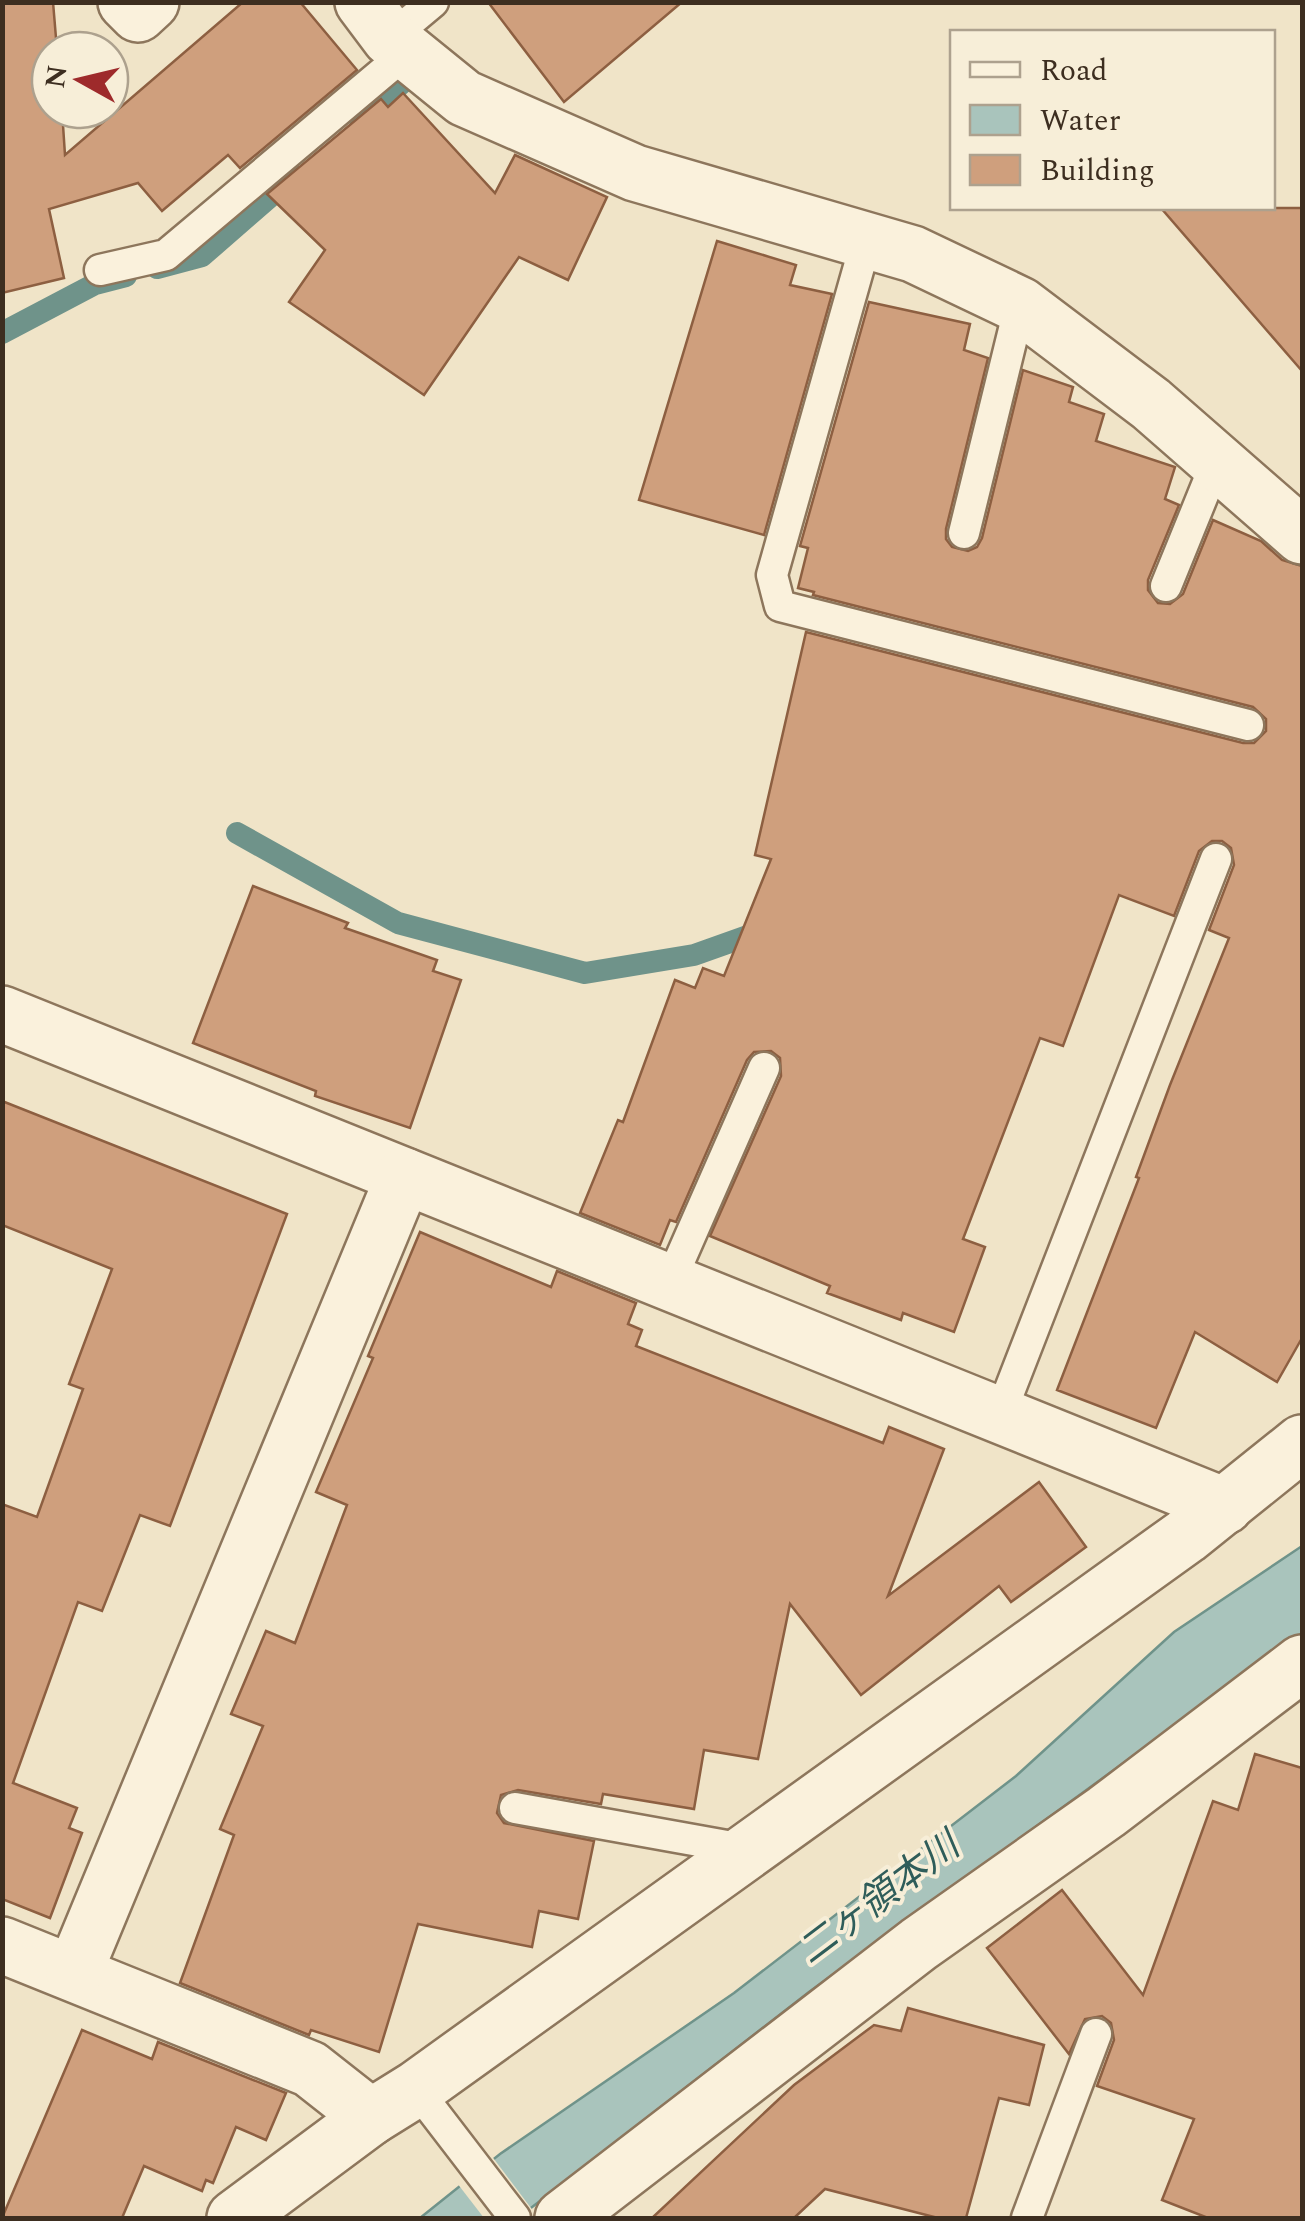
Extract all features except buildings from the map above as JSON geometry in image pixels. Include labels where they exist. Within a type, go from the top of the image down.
[{"type":"street","points":[[126,2],[138,14],[151,2]]},
{"type":"street","points":[[386,31],[464,98],[635,173],[914,254],[1020,305],[1150,404],[1302,536]]},
{"type":"street","points":[[2,1014],[1225,1506]]},
{"type":"street","points":[[74,1973],[404,1176]]},
{"type":"street","points":[[235,2218],[1225,1506],[1302,1443]]},
{"type":"street","points":[[562,2218],[919,1944],[1106,1812],[1302,1664]]},
{"type":"street","points":[[2,1945],[393,2103]]},
{"type":"lane","points":[[100,270],[166,254],[386,31],[433,2]]},
{"type":"lane","points":[[866,242],[772,575],[780,606],[1248,724]]},
{"type":"lane","points":[[964,533],[1020,305]]},
{"type":"lane","points":[[1166,586],[1216,463]]},
{"type":"lane","points":[[1000,1415],[1216,859]]},
{"type":"lane","points":[[670,1282],[764,1068]]},
{"type":"lane","points":[[515,1808],[750,1850]]},
{"type":"lane","points":[[1027,2218],[1096,2034]]},
{"type":"lane","points":[[393,2103],[515,2218]]},
{"type":"water","name":"二ヶ領本川","points":[[1302,1546],[1302,1633],[809,1992],[518,2218],[420,2218],[500,2154],[734,1993],[1016,1776],[1174,1632]]},
{"type":"pier","points":[[491,2155],[534,2212],[526,2218],[484,2218],[457,2183]]},
{"type":"waterway","points":[[360,120],[410,76]]},
{"type":"waterway","points":[[157,268],[202,256],[294,176]]},
{"type":"waterway","points":[[2,333],[95,284],[126,276]]},
{"type":"waterway","points":[[237,833],[398,923],[585,973],[694,955],[767,929]]}]
